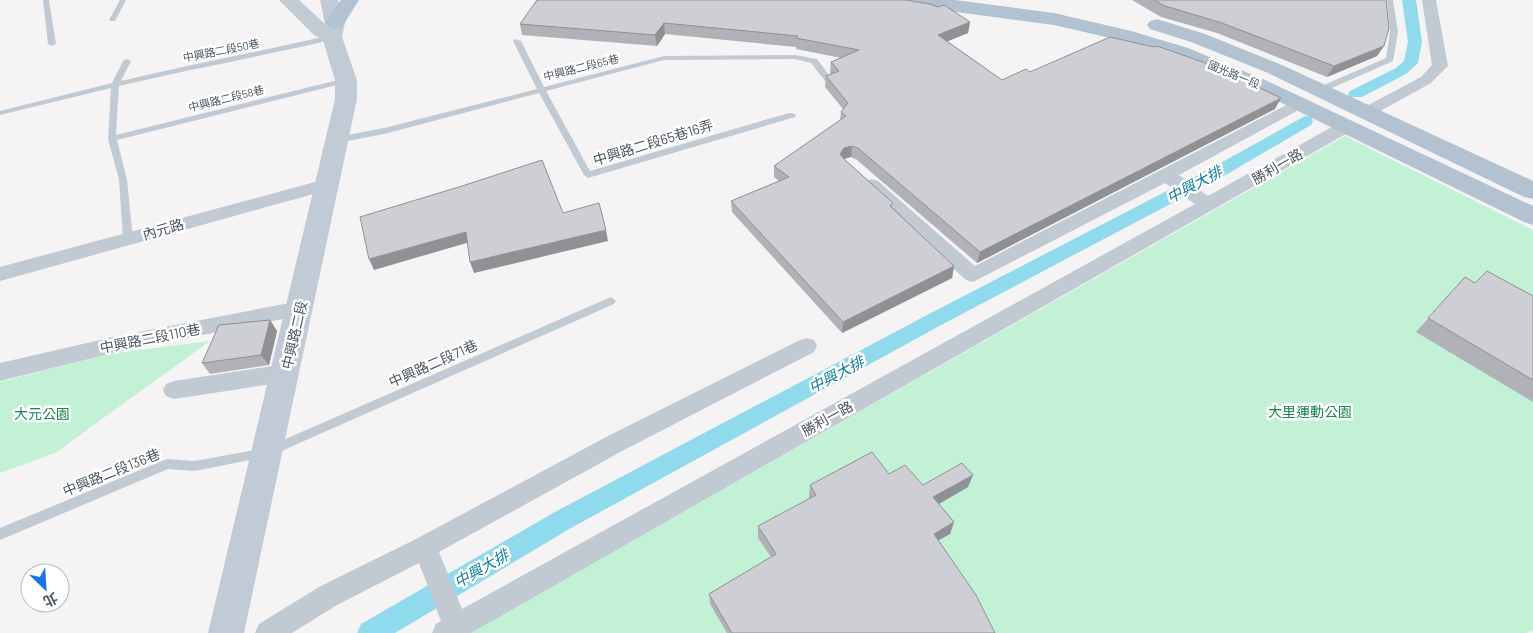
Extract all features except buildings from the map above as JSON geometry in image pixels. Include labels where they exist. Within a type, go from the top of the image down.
[{"type":"main road","points":[[334,30],[350,0]]},
{"type":"main road","name":"國光路一段","points":[[912,0],[1054,19],[1155,43],[1225,70],[1533,216]]},
{"type":"main road","name":"國光路一段","points":[[1035,0],[1108,13],[1172,30],[1241,55],[1320,90],[1533,191]]},
{"type":"street","points":[[290,0],[322,30],[334,30]]},
{"type":"street","name":"中興路二段","points":[[226,633],[286,373],[346,99],[346,80],[329,0]]},
{"type":"street","points":[[1367,112],[1426,80],[1440,66],[1429,0]]},
{"type":"street","points":[[857,172],[973,274],[1166,175],[1298,104]]},
{"type":"street","name":"勝利一路","points":[[450,630],[1345,127]]},
{"type":"street","points":[[1166,175],[1209,205]]},
{"type":"street","name":"內元路","points":[[0,274],[326,185]]},
{"type":"street","name":"中興路二段110巷","points":[[0,372],[113,345],[300,309]]},
{"type":"street","points":[[268,633],[328,596],[425,547],[616,443],[807,346]]},
{"type":"street","points":[[174,390],[286,373]]},
{"type":"street","points":[[425,547],[450,630]]},
{"type":"lane","points":[[46,0],[52,44]]},
{"type":"lane","points":[[113,20],[123,0]]},
{"type":"lane","points":[[1320,90],[1390,59],[1394,32],[1390,0]]},
{"type":"lane","name":"中興路二段50巷","points":[[0,113],[193,66],[254,55],[334,30]]},
{"type":"lane","points":[[517,41],[541,89]]},
{"type":"lane","name":"中興路二段65巷","points":[[336,140],[384,131],[664,58],[795,57],[814,61],[828,80]]},
{"type":"lane","points":[[127,60],[114,85],[112,139],[123,180],[128,239]]},
{"type":"lane","name":"中興路二段58巷","points":[[112,139],[346,80]]},
{"type":"lane","name":"中興路二段65巷16弄","points":[[541,89],[588,175],[792,115]]},
{"type":"lane","name":"中興路二段71巷","points":[[266,453],[611,301]]},
{"type":"lane","name":"中興路二段136巷","points":[[0,534],[168,464],[195,466],[266,453]]},
{"type":"green space","name":"大里運動公園","points":[[1345,136],[1533,230],[1533,630],[1526,633],[470,633]]},
{"type":"green space","name":"大元公園","points":[[210,341],[55,453],[0,473],[0,382],[108,354]]},
{"type":"waterway","name":"中興大排","points":[[1356,94],[1401,71],[1411,63],[1415,42],[1409,0]]},
{"type":"waterway","name":"中興大排","points":[[370,633],[563,520],[936,319],[1223,169],[1305,121]]}]
